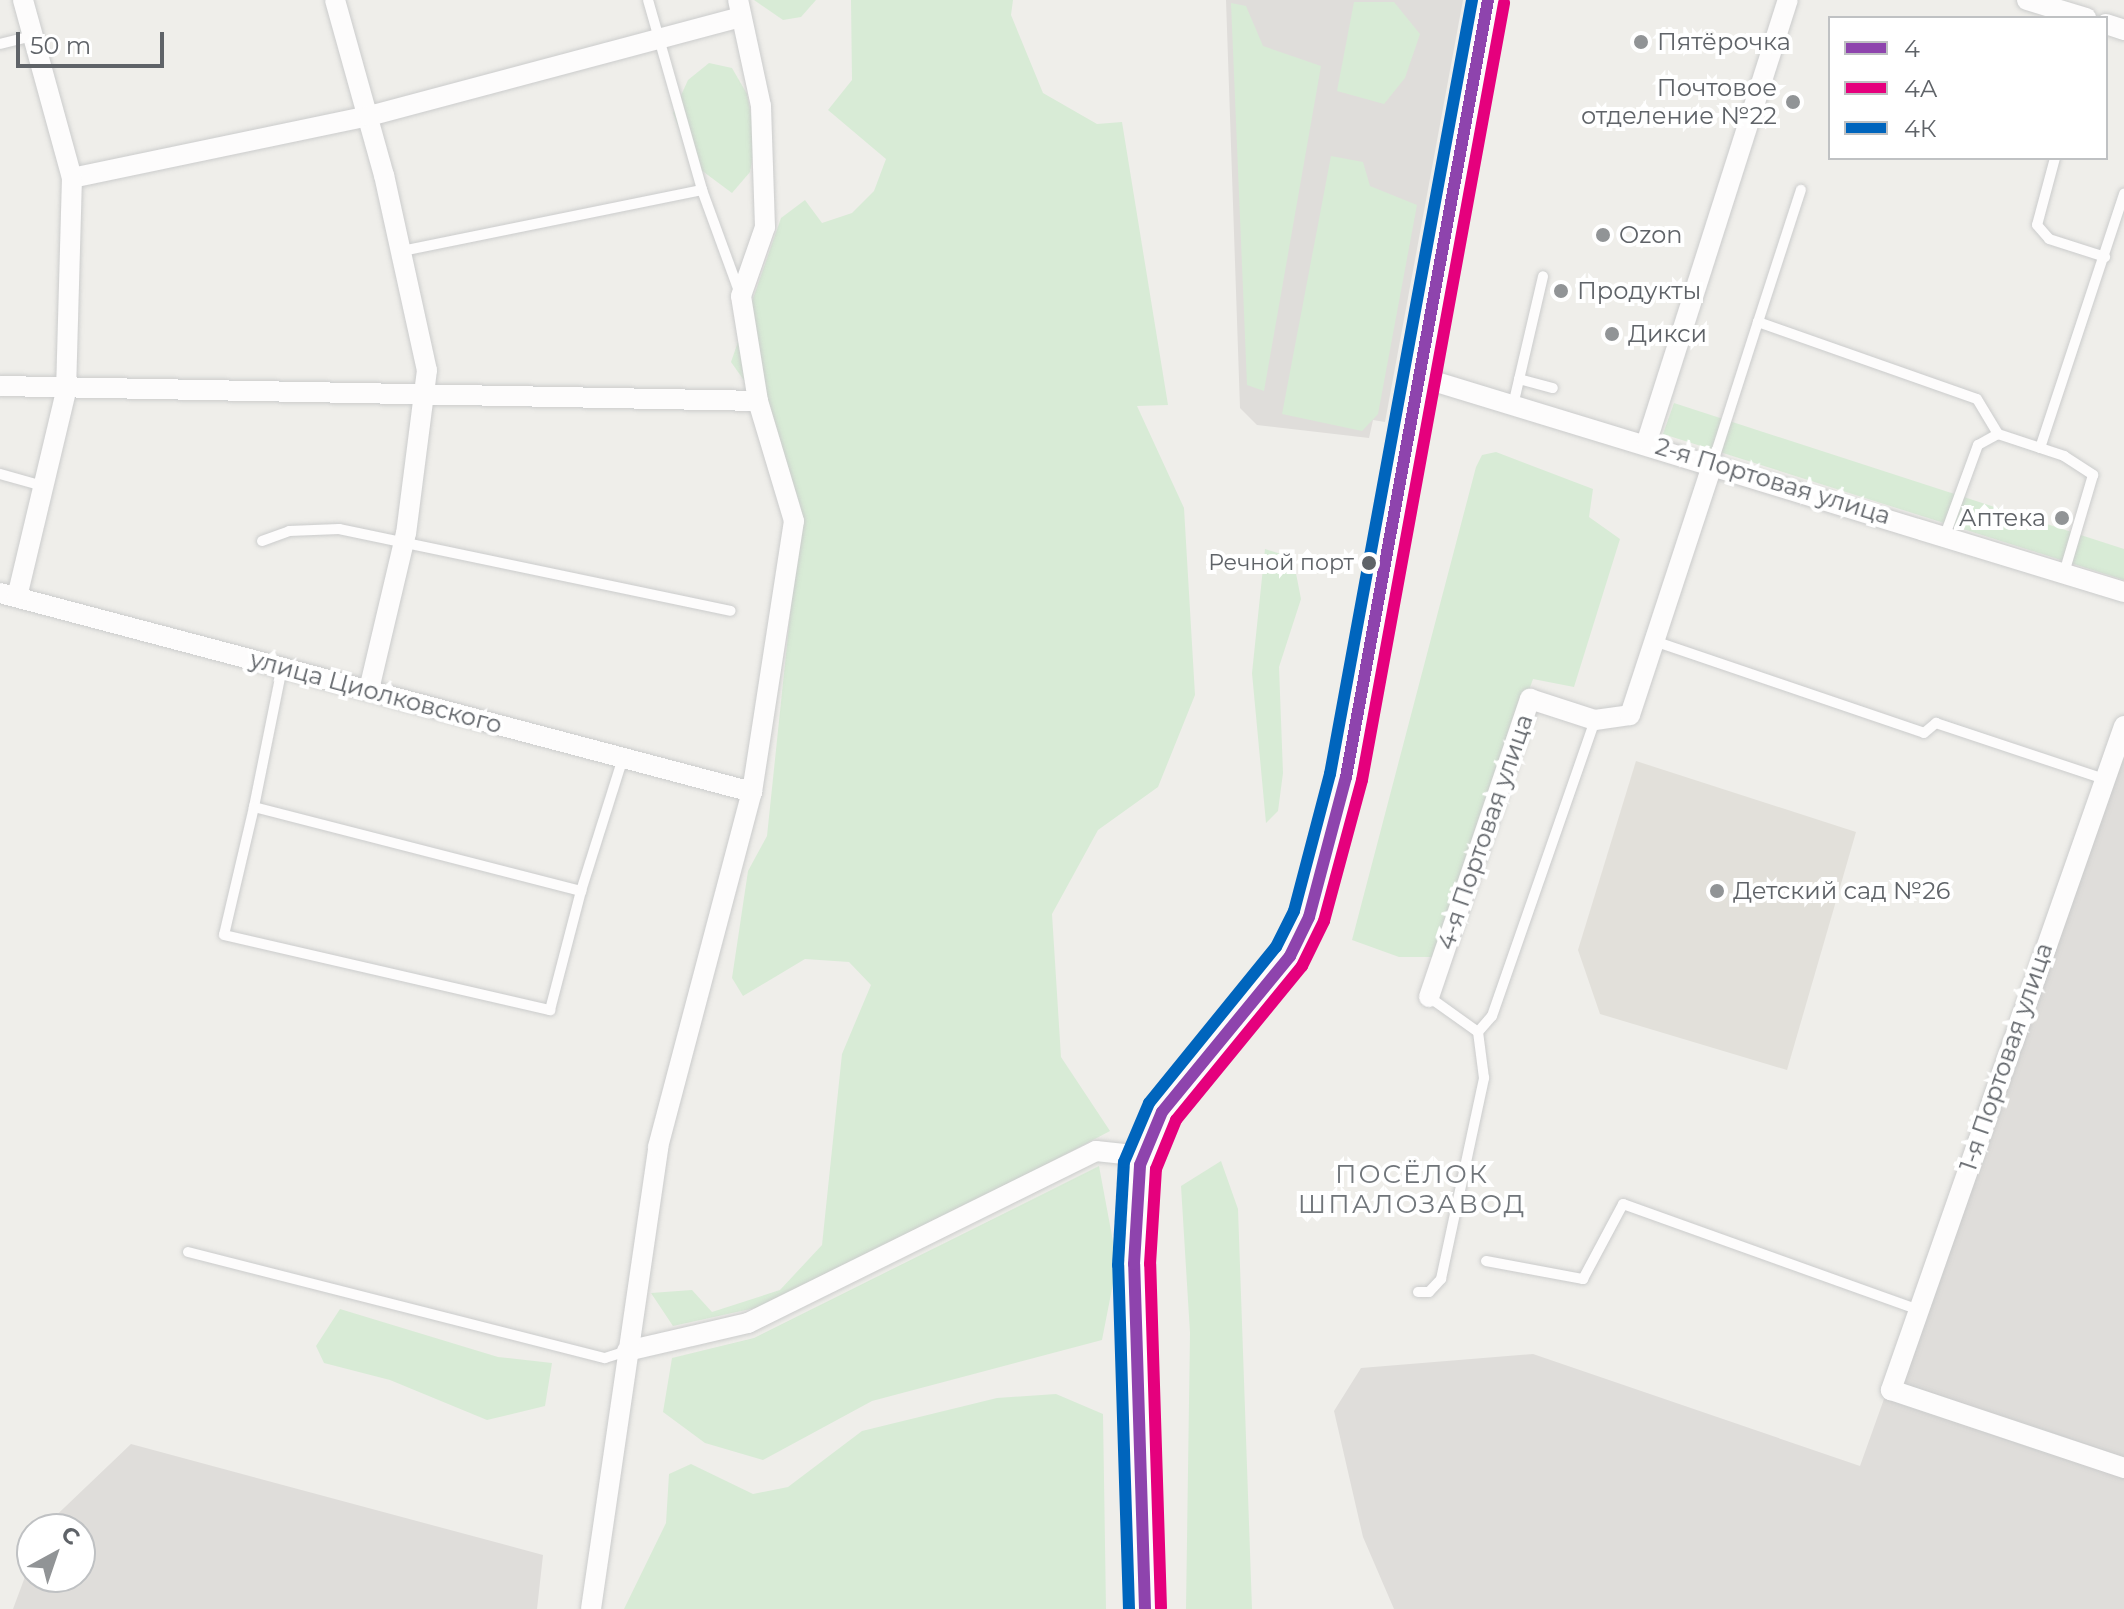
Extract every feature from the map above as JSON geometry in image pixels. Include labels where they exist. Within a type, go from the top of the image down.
[{"type":"street","points":[[9,595],[43,486],[66,392],[72,178],[23,0]]},
{"type":"street","points":[[335,0],[369,116],[402,251],[427,399],[404,539],[369,690]]},
{"type":"street","points":[[1145,1609],[1134,1264],[1143,1156],[1162,1112],[1290,956],[1309,917],[1346,777],[1488,0]]},
{"type":"street","points":[[1647,441],[1788,0]]},
{"type":"street","points":[[2027,0],[2079,16]]},
{"type":"street","points":[[72,178],[369,116],[660,38],[739,8],[761,106],[765,227],[741,296],[758,401],[794,521],[752,792],[658,1147],[591,1609]]},
{"type":"street","name":"2-я Портовая улица","points":[[1420,377],[1514,401],[1647,441],[2124,592]]},
{"type":"street","points":[[0,386],[66,392],[758,401]]},
{"type":"street","points":[[1595,720],[1630,715],[1713,462]]},
{"type":"street","name":"улица Циолковского","points":[[9,595],[752,792]]},
{"type":"street","name":"4-я Портовая улица","points":[[1429,997],[1530,699],[1595,720]]},
{"type":"street","name":"1-я Портовая улица","points":[[2124,726],[1891,1390],[2124,1468]]},
{"type":"street","points":[[627,1351],[748,1323],[1096,1151],[1143,1156]]},
{"type":"lane","points":[[648,0],[702,190],[741,296]]},
{"type":"lane","points":[[0,44],[33,36]]},
{"type":"lane","points":[[2054,160],[2037,225],[2049,239],[2105,257]]},
{"type":"lane","points":[[402,251],[702,190]]},
{"type":"lane","points":[[1713,462],[1801,190]]},
{"type":"lane","points":[[2040,448],[2105,257],[2119,226],[2124,194]]},
{"type":"lane","points":[[1514,401],[1543,276]]},
{"type":"lane","points":[[1758,322],[1977,399],[1998,434],[2040,448],[2093,475],[2064,573]]},
{"type":"lane","points":[[1519,379],[1553,388]]},
{"type":"lane","points":[[1945,535],[1978,445],[1998,434]]},
{"type":"lane","points":[[0,474],[43,486]]},
{"type":"lane","points":[[262,541],[289,531],[339,529],[404,539],[730,611]]},
{"type":"lane","points":[[1654,641],[1924,733],[1936,723],[2104,779]]},
{"type":"lane","points":[[282,668],[224,935],[550,1010],[581,891],[623,758]]},
{"type":"lane","points":[[1478,1032],[1492,1016],[1595,720]]},
{"type":"lane","points":[[254,807],[581,891]]},
{"type":"lane","points":[[1418,1292],[1429,1292],[1441,1279],[1470,1165],[1484,1078],[1478,1032],[1429,997]]},
{"type":"lane","points":[[1486,1261],[1583,1279],[1623,1204],[1919,1310]]},
{"type":"lane","points":[[188,1252],[605,1358],[627,1351]]},
{"type":"shaded area","points":[[1226,0],[1463,0],[1385,422],[1373,420],[1369,438],[1257,425],[1240,408]]},
{"type":"shaded area","points":[[2124,729],[2124,1609],[1394,1609],[1363,1537],[1334,1411],[1361,1368],[1533,1354],[1860,1466]]},
{"type":"shaded area","name":"Детский сад №26","points":[[1636,761],[1856,832],[1787,1070],[1600,1014],[1578,950]]},
{"type":"shaded area","points":[[131,1444],[543,1555],[537,1609],[13,1609],[19,1593],[96,1593],[96,1513],[59,1513]]},
{"type":"green space","points":[[754,0],[816,0],[801,17],[783,20]]},
{"type":"green space","points":[[851,0],[1013,0],[1011,15],[1043,93],[1097,124],[1122,122],[1168,405],[1137,406],[1184,508],[1195,695],[1158,787],[1098,830],[1052,914],[1061,1057],[1110,1131],[787,1301],[673,1326],[651,1293],[692,1290],[712,1312],[780,1290],[822,1245],[842,1054],[871,985],[849,962],[805,959],[743,996],[732,978],[748,871],[767,836],[800,520],[772,420],[731,362],[781,218],[805,200],[822,223],[852,213],[874,191],[886,159],[828,110],[852,80]]},
{"type":"green space","points":[[1354,2],[1394,2],[1420,34],[1405,78],[1384,104],[1337,91]]},
{"type":"green space","points":[[1231,3],[1246,6],[1263,46],[1321,66],[1264,391],[1247,385]]},
{"type":"green space","points":[[709,63],[732,68],[747,94],[756,141],[750,172],[732,193],[693,164],[673,113],[688,80]]},
{"type":"green space","points":[[1331,156],[1363,162],[1370,186],[1417,205],[1378,414],[1362,431],[1282,414]]},
{"type":"green space","points":[[1674,403],[2124,549],[2124,580],[1663,434]]},
{"type":"green space","points":[[1496,452],[1593,489],[1589,517],[1620,539],[1574,687],[1533,679],[1432,957],[1399,957],[1352,940],[1476,467],[1482,455]]},
{"type":"green space","points":[[1265,549],[1293,558],[1301,599],[1279,667],[1283,773],[1278,811],[1266,823],[1252,673]]},
{"type":"green space","points":[[1221,1161],[1238,1209],[1252,1609],[1186,1609],[1190,1333],[1181,1186]]},
{"type":"green space","points":[[1099,1166],[1117,1263],[1102,1340],[872,1401],[763,1460],[705,1443],[663,1412],[672,1358],[754,1338]]},
{"type":"green space","points":[[340,1309],[498,1357],[552,1363],[545,1406],[487,1420],[390,1380],[324,1363],[316,1346]]},
{"type":"green space","points":[[1056,1394],[1103,1414],[1106,1609],[624,1609],[666,1523],[669,1474],[691,1464],[753,1494],[788,1487],[862,1431],[997,1398]]},
{"type":"transit line","name":"4К","points":[[1129,1609],[1118,1265],[1124,1162],[1149,1103],[1276,947],[1294,911],[1330,774],[1472,0]]},
{"type":"transit line","name":"4","points":[[1145,1609],[1134,1264],[1140,1165],[1162,1112],[1290,956],[1309,917],[1346,777],[1488,0]]},
{"type":"transit line","name":"4А","points":[[1161,1608],[1150,1264],[1156,1169],[1176,1120],[1302,966],[1324,921],[1362,780],[1504,3]]},
{"type":"place","name":"Пятёрочка","points":[[1641,42]]},
{"type":"place","name":"Почтовое отделение №22","points":[[1793,102]]},
{"type":"place","name":"Ozon","points":[[1603,235]]},
{"type":"place","name":"Продукты","points":[[1561,291]]},
{"type":"place","name":"Дикси","points":[[1612,334]]},
{"type":"place","name":"Аптека","points":[[2062,518]]},
{"type":"place","name":"Речной порт","points":[[1369,563]]},
{"type":"place","name":"Детский сад №26","points":[[1717,891]]},
{"type":"district","name":"ПОСЁЛОК ШПАЛОЗАВОД","points":[[1412,1190]]}]
